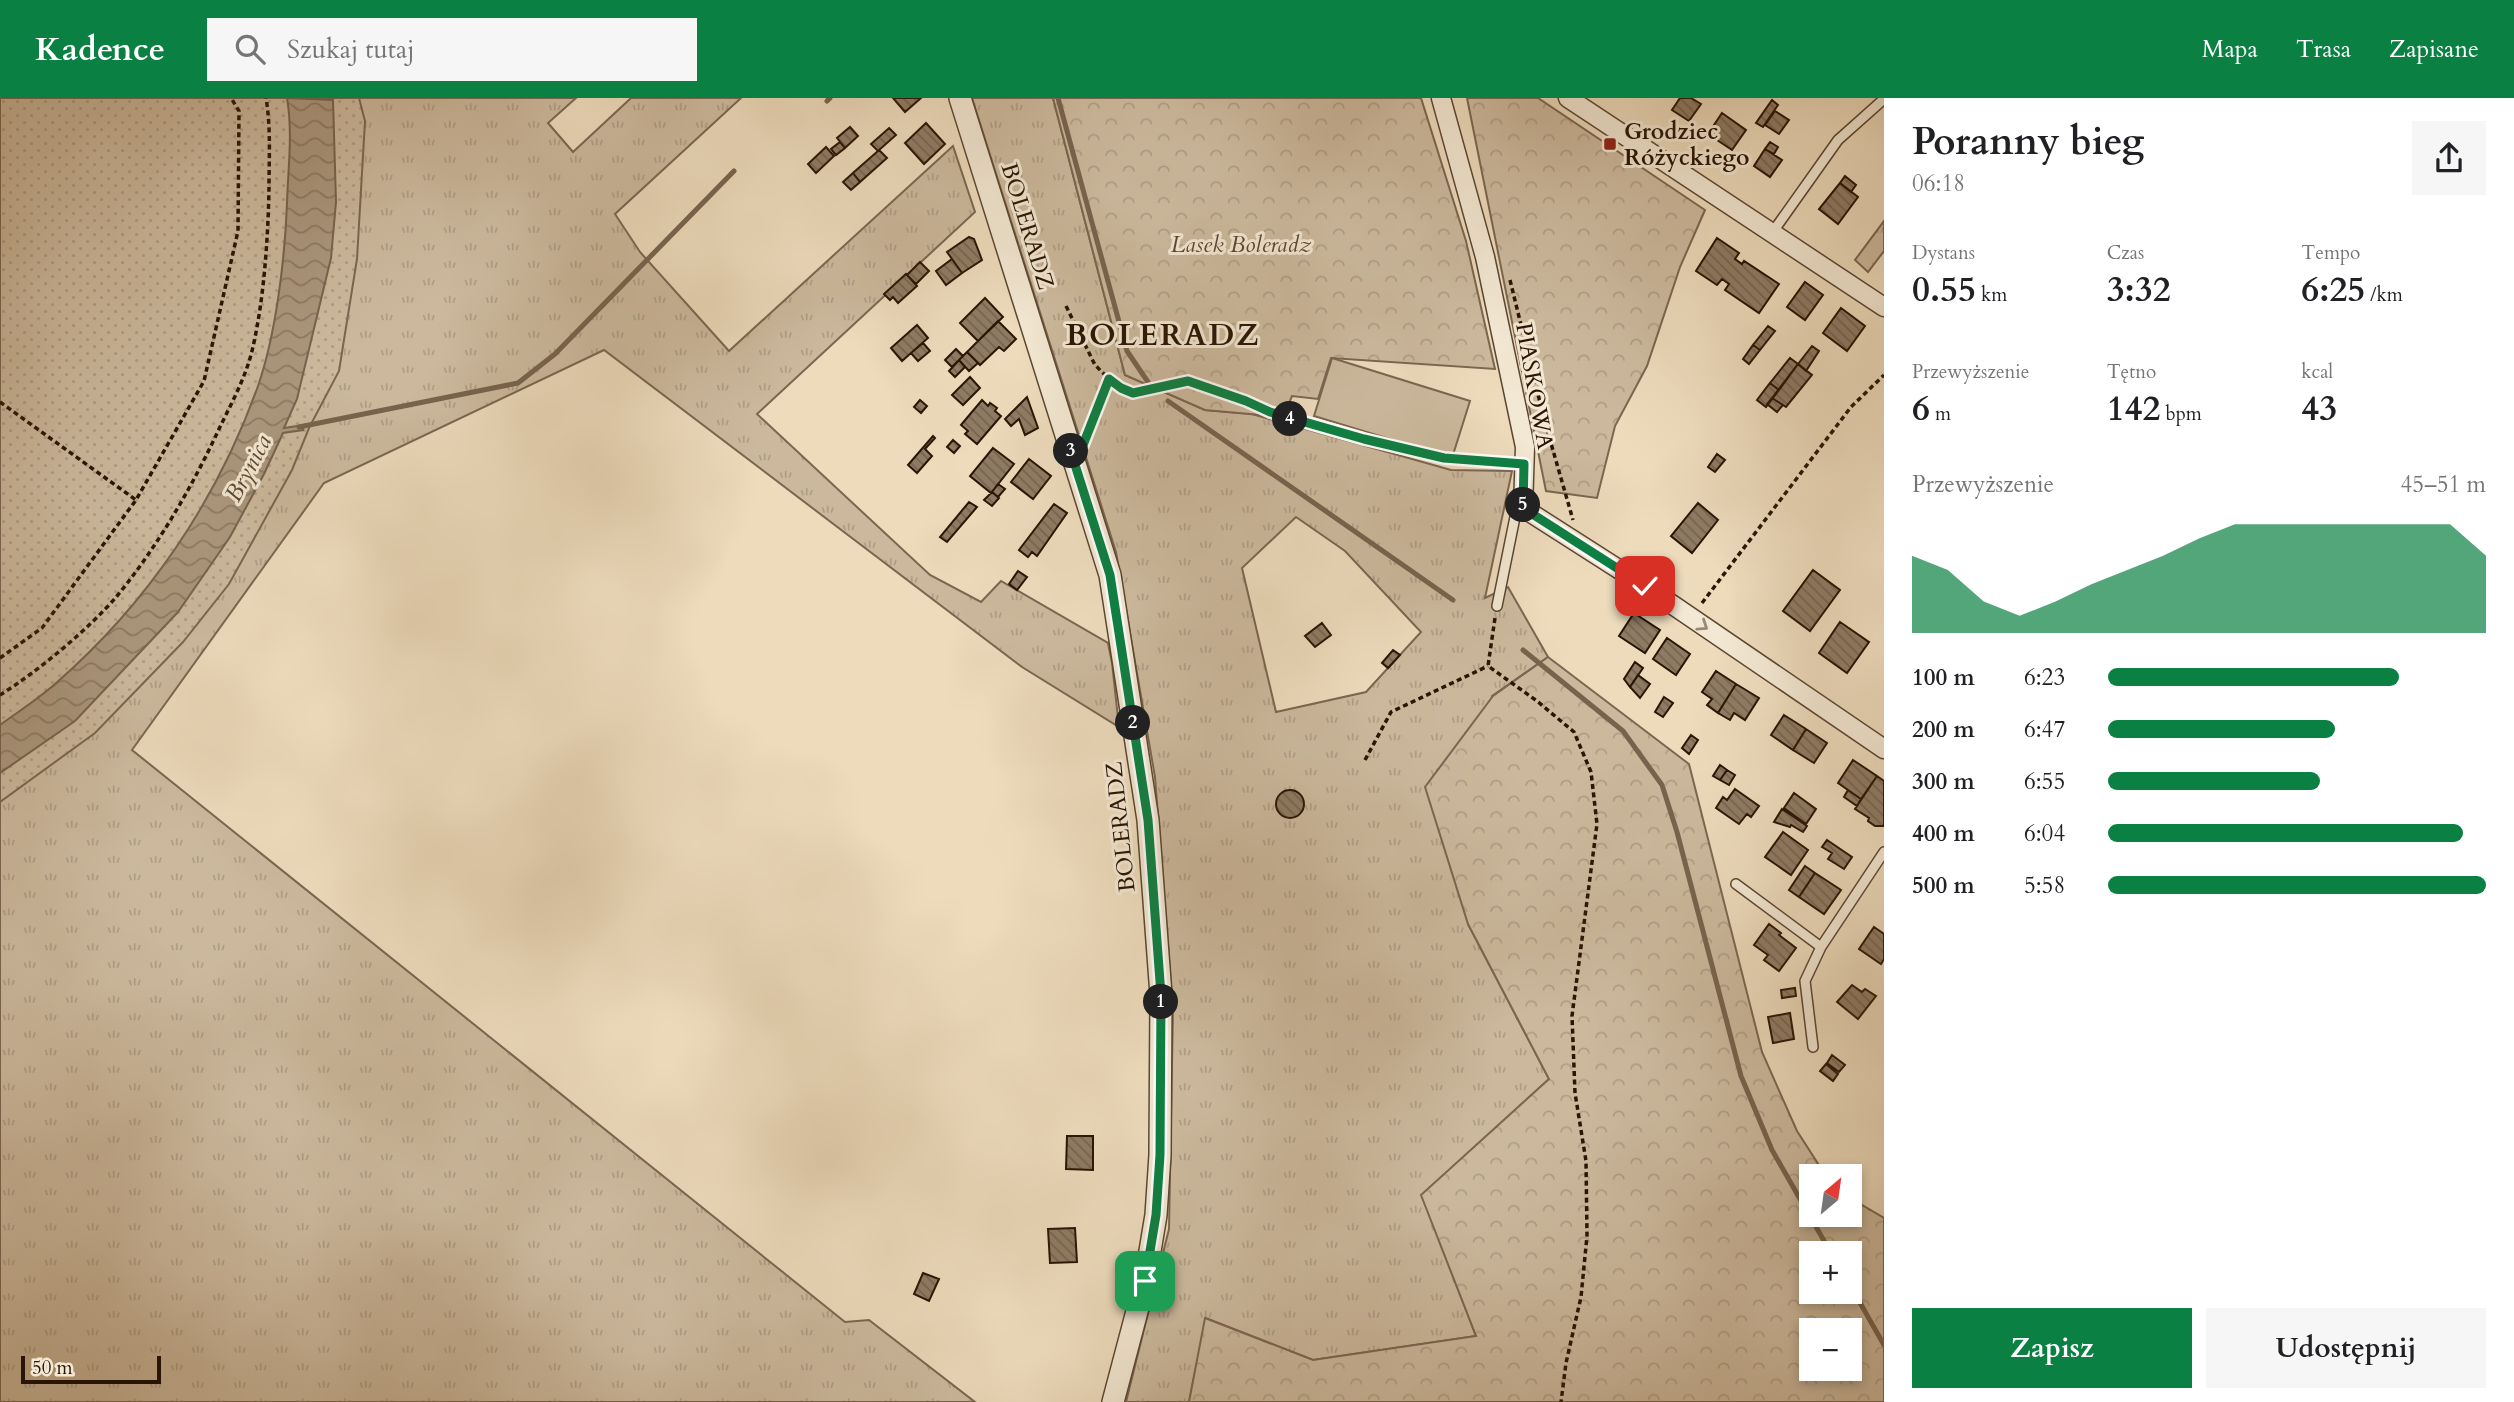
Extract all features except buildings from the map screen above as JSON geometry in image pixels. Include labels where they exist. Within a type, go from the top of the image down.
[{"type":"street","name":"BOLERADZ","points":[[960,98],[1110,575],[1148,820],[1161,995],[1160,1155],[1156,1215],[1145,1281],[1113,1402]]},
{"type":"street","name":"PIASKOWA","points":[[1441,98],[1485,257],[1525,447],[1523,508]]},
{"type":"street","points":[[1569,98],[1884,307]]},
{"type":"street","points":[[1523,508],[1692,618],[1884,749]]},
{"type":"lane","points":[[1772,233],[1838,140],[1884,99]]},
{"type":"lane","points":[[1497,606],[1515,517],[1523,508]]},
{"type":"lane","points":[[1813,1047],[1805,981],[1821,947],[1884,852]]},
{"type":"lane","points":[[1736,884],[1821,947]]},
{"type":"path","points":[[0,658],[41,628],[136,500],[204,382],[238,231],[239,111],[231,98]]},
{"type":"path","points":[[0,695],[67,644],[116,597],[171,518],[207,455],[243,380],[252,350],[268,220],[270,119],[266,98]]},
{"type":"path","points":[[1066,306],[1095,365],[1121,388],[1133,393],[1188,381],[1270,412],[1364,439],[1444,458],[1524,464]]},
{"type":"path","points":[[1692,618],[1851,407],[1884,375]]},
{"type":"path","points":[[1070,449],[1083,445],[1109,379]]},
{"type":"path","points":[[0,402],[136,500]]},
{"type":"path","points":[[1489,666],[1497,606]]},
{"type":"path","points":[[1489,666],[1574,732],[1591,772],[1597,824],[1572,1016],[1575,1093],[1586,1161],[1587,1236],[1581,1297],[1566,1363],[1561,1402]]},
{"type":"path","points":[[1365,760],[1391,712],[1489,666]]},
{"type":"green space","points":[[0,98],[359,98],[365,121],[357,259],[339,371],[309,428],[292,470],[229,584],[183,642],[95,733],[0,802]]},
{"type":"green space","points":[[349,98],[576,98],[548,123],[573,152],[631,98],[741,98],[615,214],[640,252],[729,351],[953,146],[975,212],[757,414],[930,575],[981,602],[1001,581],[1108,643],[1119,727],[1022,667],[604,350],[324,483],[132,750],[845,1322],[869,1320],[975,1402],[0,1402],[0,795]]},
{"type":"green space","points":[[972,98],[1053,98],[1125,375],[1205,410],[1252,414],[1451,470],[1512,471],[1485,598],[1508,587],[1548,657],[1492,696],[1468,924],[1549,1079],[1422,1195],[1476,1336],[1313,1360],[1206,1318],[1189,1402],[1126,1402],[1169,1229],[1173,1009],[1155,777],[1116,552]],"holes":[[[1296,517],[1345,551],[1421,632],[1366,692],[1276,712],[1242,568]]]},
{"type":"green space","name":"Lasek Boleradz","points":[[1053,98],[1421,98],[1466,241],[1495,369],[1331,358],[1318,399],[1292,396],[1283,417],[1205,410],[1125,375]]},
{"type":"green space","points":[[1467,98],[1538,98],[1705,210],[1680,267],[1647,366],[1615,426],[1597,498],[1546,491]]},
{"type":"green space","points":[[1884,221],[1884,251],[1868,272],[1855,260]]},
{"type":"green space","points":[[1332,358],[1470,401],[1452,458],[1314,416]]},
{"type":"green space","points":[[1548,657],[1689,764],[1762,1052],[1797,1131],[1818,1164],[1799,1164],[1799,1227],[1862,1227],[1862,1205],[1884,1218],[1884,1402],[1189,1402],[1205,1318],[1313,1360],[1476,1336],[1421,1195],[1549,1079],[1468,924],[1425,787],[1493,696]]},
{"type":"water","name":"Brynica","points":[[287,98],[333,100],[336,202],[331,258],[297,399],[284,428],[304,425],[303,430],[283,433],[230,537],[178,612],[75,721],[0,773],[0,725],[48,690],[88,653],[149,585],[200,510],[241,429],[258,386],[270,343],[282,271],[290,150]]},
{"type":"waterway","points":[[827,101],[830,98]]},
{"type":"waterway","points":[[1058,98],[1127,351],[1148,382]]},
{"type":"waterway","points":[[299,427],[518,383],[555,354],[734,171]]},
{"type":"waterway","points":[[1168,401],[1453,600]]},
{"type":"waterway","points":[[1523,650],[1623,731],[1662,785],[1677,832],[1741,1076],[1772,1150],[1824,1241]]},
{"type":"waterway","points":[[1861,1304],[1884,1345]]},
{"type":"place","name":"Grodziec Różyckiego","points":[[1610,144]]},
{"type":"district","name":"BOLERADZ","points":[[1163,335]]},
{"type":"route","points":[[1145,1281],[1156,1215],[1160,1155],[1161,995],[1148,820],[1110,575],[1070,449],[1083,445],[1109,379],[1133,393],[1188,381],[1270,412],[1364,439],[1444,458],[1524,464],[1523,508],[1645,586]]}]
